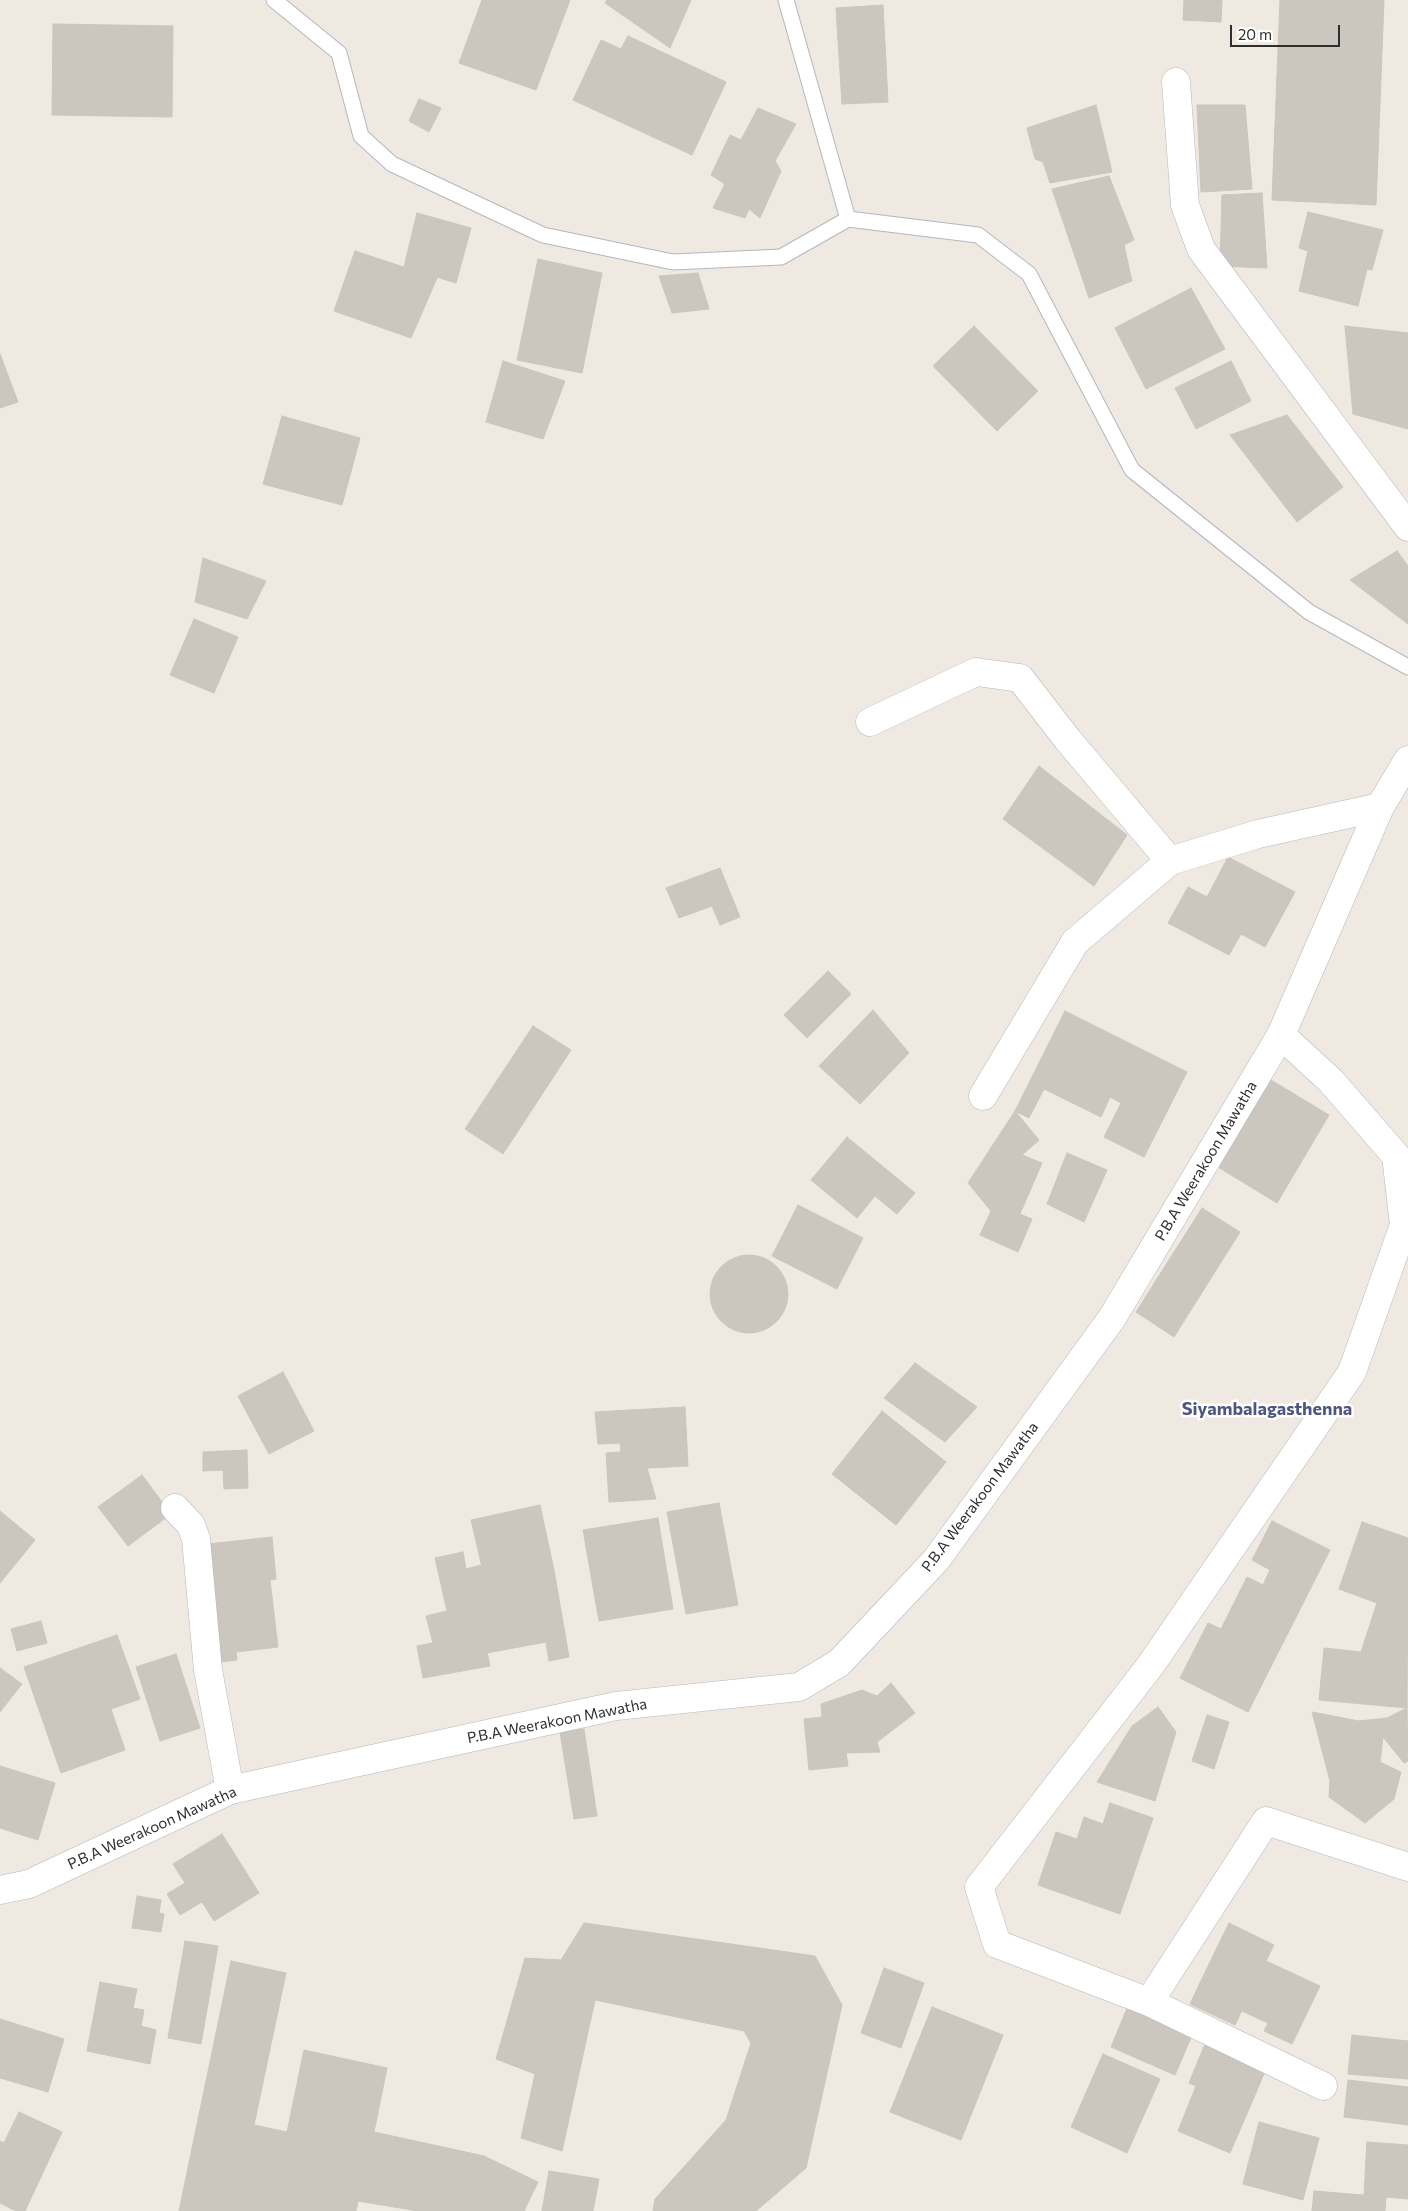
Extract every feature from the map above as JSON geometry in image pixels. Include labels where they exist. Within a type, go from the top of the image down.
[{"type":"street","points":[[1176,82],[1184,205],[1201,249],[1408,527]]},
{"type":"street","points":[[870,722],[976,672],[1020,678],[1068,740],[1170,861]]},
{"type":"street","name":"P.B.A Weerakoon Mawatha","points":[[0,1890],[29,1884],[230,1790],[616,1706],[799,1687],[839,1663],[936,1560],[1112,1318],[1281,1035],[1380,807],[1408,760]]},
{"type":"street","points":[[983,1096],[1075,942],[1170,861],[1258,834],[1380,807]]},
{"type":"street","points":[[1281,1035],[1331,1081],[1396,1156],[1404,1225],[1392,1261],[1352,1372],[1150,1666],[979,1887],[997,1944],[1149,2002],[1323,2086]]},
{"type":"street","points":[[174,1508],[191,1526],[196,1539],[208,1670],[230,1790]]},
{"type":"street","points":[[1149,2002],[1266,1821],[1408,1867]]},
{"type":"lane","points":[[274,0],[339,53],[361,136],[392,164],[543,235],[673,262],[781,257],[848,219],[978,235],[1029,274],[1132,470],[1309,612],[1408,667]]},
{"type":"lane","points":[[786,0],[848,219]]},
{"type":"building","points":[[482,0],[570,0],[536,90],[459,63]]},
{"type":"building","points":[[607,0],[691,0],[670,48],[605,3]]},
{"type":"building","points":[[1184,0],[1222,0],[1221,22],[1183,20]]},
{"type":"building","points":[[1280,0],[1384,0],[1376,205],[1272,200]]},
{"type":"building","points":[[883,5],[888,102],[842,104],[836,8]]},
{"type":"building","points":[[53,24],[173,26],[172,117],[52,115]]},
{"type":"building","points":[[628,36],[726,82],[692,155],[573,100],[601,40],[621,49]]},
{"type":"building","points":[[419,99],[441,108],[429,132],[409,121]]},
{"type":"building","points":[[1096,105],[1112,172],[1050,183],[1043,162],[1035,159],[1027,128]]},
{"type":"building","points":[[1197,105],[1245,105],[1252,189],[1201,192]]},
{"type":"building","points":[[758,108],[796,124],[775,161],[781,171],[760,218],[749,209],[745,218],[713,208],[725,184],[711,175],[730,135],[741,140]]},
{"type":"building","points":[[1109,176],[1134,240],[1124,245],[1132,281],[1089,298],[1052,189]]},
{"type":"building","points":[[1262,193],[1267,268],[1220,266],[1222,195]]},
{"type":"building","points":[[1308,212],[1383,230],[1372,270],[1367,269],[1358,306],[1299,291],[1308,251],[1299,248]]},
{"type":"building","points":[[417,213],[471,228],[456,283],[404,267]]},
{"type":"building","points":[[355,251],[437,278],[411,338],[334,311]]},
{"type":"building","points":[[538,259],[602,273],[582,373],[517,360]]},
{"type":"building","points":[[698,273],[709,309],[672,313],[659,276]]},
{"type":"building","points":[[1191,288],[1225,349],[1146,389],[1115,328]]},
{"type":"building","points":[[974,326],[1038,391],[997,431],[933,366]]},
{"type":"building","points":[[1345,326],[1408,333],[1408,429],[1353,414]]},
{"type":"building","points":[[0,354],[18,402],[0,408]]},
{"type":"building","points":[[503,361],[565,381],[543,439],[486,422]]},
{"type":"building","points":[[1231,361],[1251,401],[1196,429],[1175,388]]},
{"type":"building","points":[[1287,415],[1343,487],[1297,522],[1230,435]]},
{"type":"building","points":[[282,416],[360,438],[342,505],[263,484]]},
{"type":"building","points":[[1397,551],[1408,566],[1408,624],[1350,580]]},
{"type":"building","points":[[203,558],[266,581],[247,619],[195,602]]},
{"type":"building","points":[[194,619],[238,637],[214,693],[170,675]]},
{"type":"building","points":[[1039,766],[1127,835],[1094,886],[1003,819]]},
{"type":"building","points":[[1228,857],[1295,892],[1265,947],[1241,934],[1229,955],[1168,923],[1188,887],[1207,897]]},
{"type":"building","points":[[720,868],[740,917],[720,925],[712,906],[679,918],[666,888]]},
{"type":"building","points":[[828,971],[851,994],[807,1038],[784,1015]]},
{"type":"building","points":[[873,1010],[909,1053],[860,1104],[819,1066]]},
{"type":"building","points":[[1065,1011],[1187,1072],[1144,1157],[1104,1137],[1121,1103],[1110,1097],[1101,1117],[1044,1089],[1029,1118],[1015,1111]]},
{"type":"building","points":[[533,1026],[571,1050],[503,1154],[465,1129]]},
{"type":"building","points":[[1271,1080],[1329,1115],[1277,1203],[1218,1167]]},
{"type":"building","points":[[1015,1111],[1039,1140],[1022,1155],[1042,1163],[1020,1214],[1032,1219],[1018,1252],[980,1235],[991,1211],[968,1183]]},
{"type":"building","points":[[847,1137],[915,1193],[897,1214],[875,1196],[857,1218],[811,1180]]},
{"type":"building","points":[[1067,1153],[1107,1170],[1084,1222],[1047,1204]]},
{"type":"building","points":[[798,1205],[863,1238],[837,1289],[772,1256]]},
{"type":"building","points":[[1202,1208],[1240,1232],[1174,1337],[1136,1312]]},
{"type":"building","points":[[749,1255],[764,1258],[776,1267],[785,1279],[788,1294],[785,1309],[776,1321],[764,1330],[749,1333],[734,1330],[722,1321],[713,1309],[710,1294],[713,1279],[722,1267],[734,1258]]},
{"type":"building","points":[[915,1363],[977,1407],[945,1442],[884,1398]]},
{"type":"building","points":[[283,1372],[314,1431],[269,1454],[238,1396]]},
{"type":"building","points":[[685,1407],[688,1466],[647,1468],[656,1499],[609,1502],[606,1453],[621,1452],[620,1443],[598,1444],[595,1412]]},
{"type":"building","points":[[882,1411],[946,1462],[896,1525],[832,1474]]},
{"type":"building","points":[[247,1450],[248,1488],[224,1489],[223,1470],[203,1471],[203,1452]]},
{"type":"building","points":[[142,1475],[171,1514],[128,1546],[98,1507]]},
{"type":"building","points":[[719,1503],[738,1605],[686,1614],[667,1512]]},
{"type":"building","points":[[540,1505],[554,1570],[486,1584],[471,1520]]},
{"type":"building","points":[[0,1511],[35,1540],[0,1583]]},
{"type":"building","points":[[658,1518],[673,1609],[599,1621],[583,1530]]},
{"type":"building","points":[[1272,1521],[1330,1550],[1248,1712],[1180,1678],[1208,1623],[1221,1629],[1247,1577],[1263,1585],[1270,1570],[1252,1560]]},
{"type":"building","points":[[1362,1522],[1408,1538],[1407,1708],[1319,1700],[1324,1648],[1361,1652],[1377,1603],[1339,1589]]},
{"type":"building","points":[[272,1537],[276,1579],[270,1580],[278,1647],[236,1652],[237,1660],[213,1663],[199,1545]]},
{"type":"building","points":[[463,1552],[466,1569],[481,1565],[486,1584],[554,1570],[569,1657],[549,1661],[546,1642],[487,1653],[483,1633],[433,1643],[426,1616],[447,1611],[435,1558]]},
{"type":"building","points":[[41,1621],[47,1643],[17,1651],[11,1629]]},
{"type":"building","points":[[483,1633],[490,1666],[423,1678],[417,1646]]},
{"type":"building","points":[[117,1635],[140,1699],[111,1709],[125,1750],[61,1773],[24,1667]]},
{"type":"building","points":[[176,1654],[200,1728],[160,1741],[136,1667]]},
{"type":"building","points":[[0,1668],[22,1684],[0,1712]]},
{"type":"building","points":[[891,1683],[915,1713],[877,1742],[880,1752],[846,1753],[848,1766],[809,1770],[804,1719],[822,1717],[821,1704],[862,1690],[877,1696]]},
{"type":"building","points":[[1158,1707],[1176,1732],[1155,1801],[1097,1782],[1132,1726]]},
{"type":"building","points":[[1407,1708],[1408,1761],[1404,1763],[1383,1737],[1380,1762],[1401,1772],[1394,1799],[1365,1823],[1329,1797],[1330,1781],[1312,1712],[1359,1721],[1387,1718]]},
{"type":"building","points":[[1207,1715],[1229,1722],[1214,1769],[1192,1761]]},
{"type":"building","points":[[584,1729],[597,1816],[574,1819],[560,1732]]},
{"type":"building","points":[[0,1766],[55,1783],[38,1840],[0,1828]]},
{"type":"building","points":[[1110,1803],[1153,1818],[1120,1914],[1038,1885],[1056,1832],[1077,1839],[1084,1817],[1103,1824]]},
{"type":"building","points":[[222,1834],[259,1893],[214,1921],[202,1902],[180,1915],[167,1894],[185,1883],[173,1864]]},
{"type":"building","points":[[137,1896],[161,1900],[159,1913],[164,1914],[161,1932],[132,1928]]},
{"type":"building","points":[[584,1923],[815,1956],[842,2005],[806,2168],[756,2211],[653,2211],[655,2199],[726,2120],[751,2043],[744,2031],[595,2000],[562,2151],[521,2138],[535,2074],[496,2059],[525,1958],[561,1960]]},
{"type":"building","points":[[1229,1923],[1274,1945],[1254,1985],[1209,1964]]},
{"type":"building","points":[[185,1941],[218,1946],[201,2044],[168,2038]]},
{"type":"building","points":[[231,1961],[286,1973],[254,2125],[287,2132],[304,2050],[387,2068],[374,2132],[484,2156],[538,2182],[524,2211],[418,2211],[358,2201],[356,2211],[179,2211]]},
{"type":"building","points":[[1266,1961],[1320,1986],[1292,2044],[1264,2031],[1268,2023],[1242,2011]]},
{"type":"building","points":[[1209,1964],[1254,1985],[1235,2025],[1190,2004]]},
{"type":"building","points":[[884,1968],[924,1983],[901,2048],[861,2033]]},
{"type":"building","points":[[100,1982],[137,1989],[133,2008],[144,2010],[141,2026],[156,2030],[150,2064],[87,2051]]},
{"type":"building","points":[[1128,2006],[1193,2033],[1175,2075],[1111,2047]]},
{"type":"building","points":[[932,2007],[1003,2035],[961,2140],[890,2112]]},
{"type":"building","points":[[0,2019],[64,2039],[48,2092],[0,2078]]},
{"type":"building","points":[[1352,2035],[1408,2041],[1408,2079],[1348,2074]]},
{"type":"building","points":[[1205,2044],[1266,2069],[1249,2109],[1189,2083]]},
{"type":"building","points":[[1103,2054],[1160,2079],[1127,2153],[1071,2127]]},
{"type":"building","points":[[1348,2080],[1408,2087],[1408,2125],[1344,2117]]},
{"type":"building","points":[[1196,2086],[1249,2109],[1230,2153],[1178,2131]]},
{"type":"building","points":[[19,2112],[62,2132],[25,2211],[16,2211],[0,2203],[0,2141],[4,2143]]},
{"type":"building","points":[[1259,2122],[1319,2138],[1303,2200],[1243,2184]]},
{"type":"building","points":[[1367,2142],[1408,2145],[1408,2199],[1364,2195]]},
{"type":"building","points":[[549,2171],[599,2179],[593,2211],[542,2211]]},
{"type":"building","points":[[1314,2191],[1386,2197],[1385,2211],[1312,2211]]},
{"type":"district","name":"Siyambalagasthenna","points":[[1267,1409]]}]
